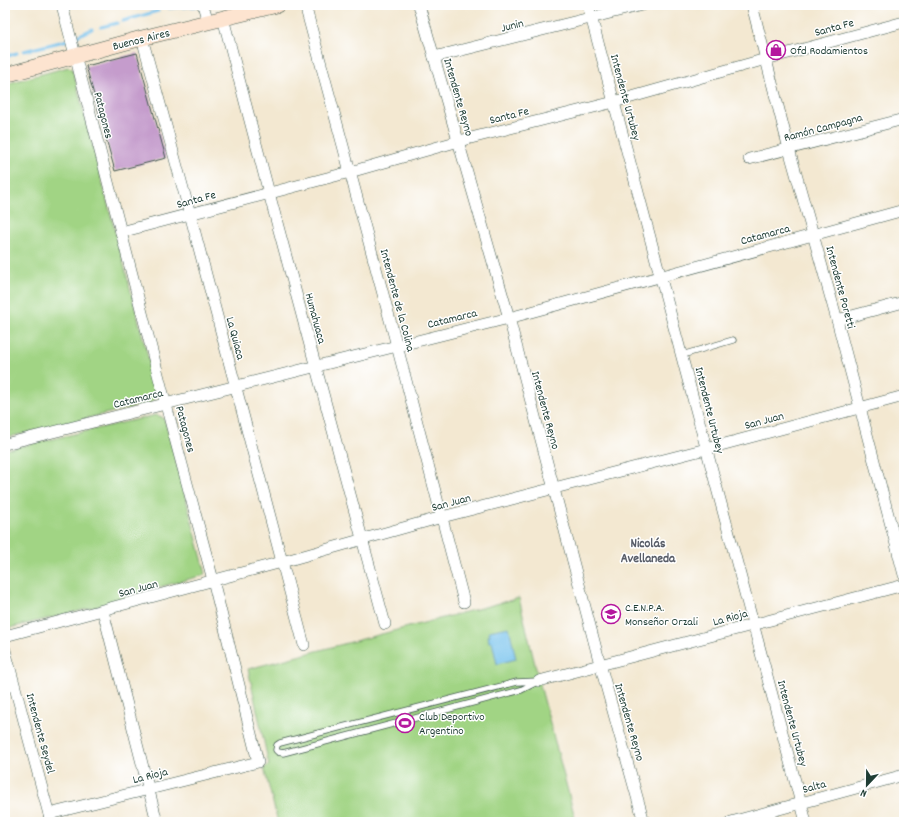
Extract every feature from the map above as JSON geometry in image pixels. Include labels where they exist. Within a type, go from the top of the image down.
[{"type":"main road","name":"Buenos Aires","points":[[5,75],[142,38],[277,5]]},
{"type":"street","name":"Patagones","points":[[62,5],[166,405],[214,580],[258,762]]},
{"type":"street","points":[[203,5],[208,22]]},
{"type":"street","name":"Intendente de la Colina","points":[[305,5],[464,602]]},
{"type":"street","name":"Intendente Reyno","points":[[419,5],[509,318],[600,664],[644,822]]},
{"type":"street","name":"Intendente Urtubey","points":[[588,5],[806,822]]},
{"type":"street","name":"Junin","points":[[434,57],[642,5]]},
{"type":"street","name":"Intendente Poretti","points":[[752,5],[789,149],[814,234],[904,576]]},
{"type":"street","name":"Humahuaca","points":[[223,18],[385,624]]},
{"type":"street","name":"Santa Fe","points":[[121,232],[350,172],[459,141],[614,102],[904,22]]},
{"type":"street","name":"La Quiaca","points":[[142,38],[304,645]]},
{"type":"street","name":"Ramón Campagna","points":[[749,160],[904,118]]},
{"type":"street","name":"Catamarca","points":[[5,444],[166,405],[509,318],[904,210]]},
{"type":"street","points":[[837,320],[904,302]]},
{"type":"street","name":"San Juan","points":[[5,636],[103,611],[442,517],[904,396]]},
{"type":"street","name":"La Rioja","points":[[538,681],[904,585]]},
{"type":"street","points":[[103,611],[157,822]]},
{"type":"street","name":"Intendente Seydel","points":[[5,650],[50,818]]},
{"type":"street","name":"La Rioja","points":[[50,818],[148,788],[258,762]]},
{"type":"street","name":"Salta","points":[[731,822],[904,776]]},
{"type":"lane","points":[[682,355],[733,340]]},
{"type":"lane","points":[[538,681],[521,690],[283,753],[276,750],[277,745],[280,744],[517,682],[538,681]]},
{"type":"lane","points":[[425,706],[427,715]]},
{"type":"green space","points":[[68,67],[72,68],[73,71],[157,391],[155,398],[150,403],[5,438],[5,84]]},
{"type":"green space","points":[[156,415],[162,417],[165,421],[205,570],[204,575],[141,592],[137,597],[5,629],[5,450]]},
{"type":"green space","name":"Club Deportivo Argentino","points":[[519,598],[575,818],[568,820],[568,822],[278,822],[264,768],[269,765],[248,669]]},
{"type":"water","points":[[509,627],[516,659],[497,664],[492,642],[489,642],[489,631]]},
{"type":"building","points":[[137,53],[166,158],[115,171],[86,66]]},
{"type":"waterway","points":[[169,8],[196,6]]},
{"type":"waterway","points":[[123,21],[158,11]]},
{"type":"waterway","points":[[101,27],[117,23]]},
{"type":"waterway","points":[[77,36],[92,29]]},
{"type":"waterway","points":[[24,51],[68,40]]},
{"type":"waterway","points":[[5,57],[17,53]]},
{"type":"place","name":"Ofd Rodamientos","points":[[776,50]]},
{"type":"place","name":"C.E.N.P.A. Monseñor Orzali","points":[[611,614]]},
{"type":"place","name":"Club Deportivo Argentino","points":[[405,723]]},
{"type":"district","name":"Nicolás Avellaneda","points":[[648,550]]}]
